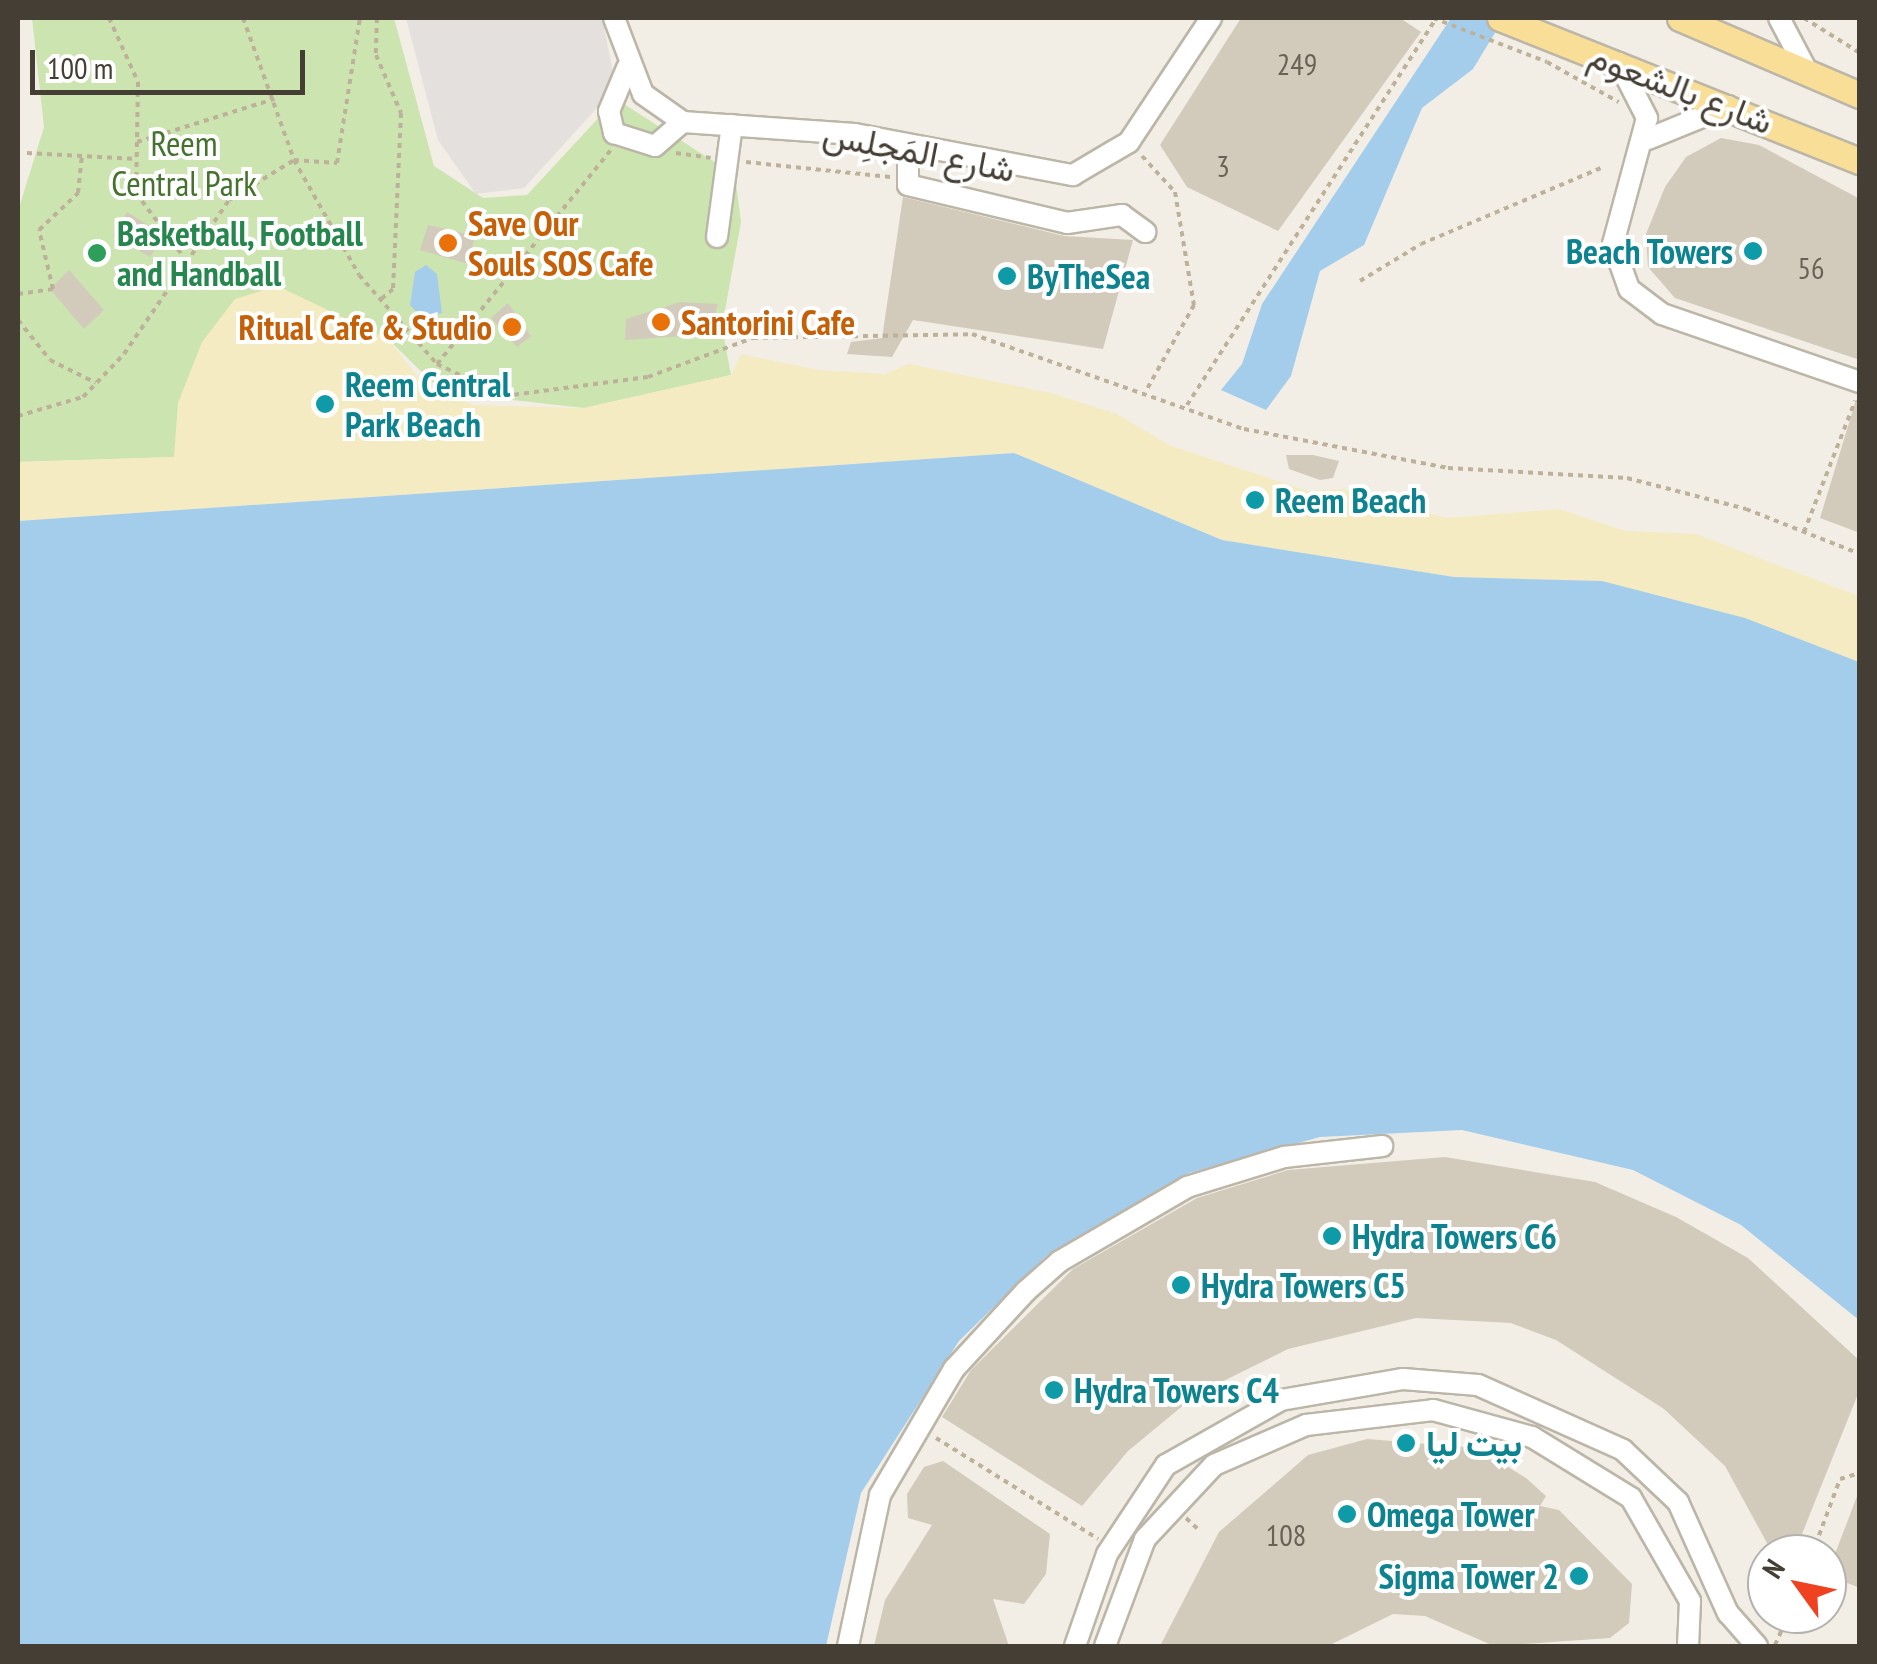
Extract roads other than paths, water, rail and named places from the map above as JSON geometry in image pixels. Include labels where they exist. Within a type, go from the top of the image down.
[{"type":"main road","name":"شارع بالشعوم","points":[[1500,18],[1552,51],[1618,62],[1860,160]]},
{"type":"main road","name":"شارع بالشعوم","points":[[1680,18],[1860,95]]},
{"type":"street","points":[[614,18],[627,68],[662,113],[683,122],[655,146],[620,138],[610,110],[627,68]]},
{"type":"street","name":"شارع المَجلِس","points":[[683,122],[908,145],[1073,176],[1129,142],[1211,18]]},
{"type":"street","points":[[1780,18],[1807,71]]},
{"type":"street","points":[[1618,62],[1642,100],[1648,139],[1619,210],[1620,274],[1662,314],[1735,329],[1860,382]]},
{"type":"street","points":[[1648,139],[1729,106]]},
{"type":"street","points":[[717,238],[732,125]]},
{"type":"street","points":[[908,145],[905,180],[1067,223],[1122,216],[1144,232]]},
{"type":"street","points":[[848,1646],[863,1546],[916,1426],[954,1368],[1060,1260],[1186,1187],[1284,1158],[1382,1146]]},
{"type":"street","points":[[1075,1646],[1110,1547],[1166,1465],[1228,1422],[1365,1382],[1478,1385],[1553,1412],[1653,1474],[1698,1534],[1728,1614],[1757,1646]]},
{"type":"street","points":[[1105,1646],[1145,1539],[1214,1465],[1306,1425],[1434,1410],[1532,1436],[1631,1498],[1690,1600],[1688,1646]]},
{"type":"water","points":[[1451,18],[1504,18],[1473,69],[1422,108],[1364,245],[1320,271],[1291,376],[1266,410],[1221,390],[1242,364],[1262,304]]},
{"type":"water","points":[[426,265],[437,274],[442,313],[421,317],[410,305],[415,272]]},
{"type":"water","points":[[1014,453],[1222,540],[1454,577],[1602,581],[1745,618],[1859,662],[1859,1320],[1741,1225],[1633,1170],[1462,1130],[1320,1137],[1189,1173],[1046,1256],[959,1341],[861,1493],[826,1646],[18,1646],[18,521]]},
{"type":"place","name":"Save Our Souls SOS Cafe","points":[[448,243]]},
{"type":"place","name":"Beach Towers","points":[[1753,251]]},
{"type":"place","name":"Basketball, Football and Handball","points":[[97,253]]},
{"type":"place","name":"ByTheSea","points":[[1007,276]]},
{"type":"place","name":"Santorini Cafe","points":[[661,322]]},
{"type":"place","name":"Ritual Cafe & Studio","points":[[512,327]]},
{"type":"place","name":"Reem Central Park Beach","points":[[325,404]]},
{"type":"place","name":"Reem Beach","points":[[1255,500]]},
{"type":"place","name":"Hydra Towers C6","points":[[1332,1236]]},
{"type":"place","name":"Hydra Towers C5","points":[[1181,1285]]},
{"type":"place","name":"Hydra Towers C4","points":[[1054,1390]]},
{"type":"place","name":"بيت ليا","points":[[1406,1443]]},
{"type":"place","name":"Omega Tower","points":[[1347,1514]]},
{"type":"place","name":"Sigma Tower 2","points":[[1579,1576]]},
{"type":"park label","name":"Reem Central Park","points":[[184,163]]}]
